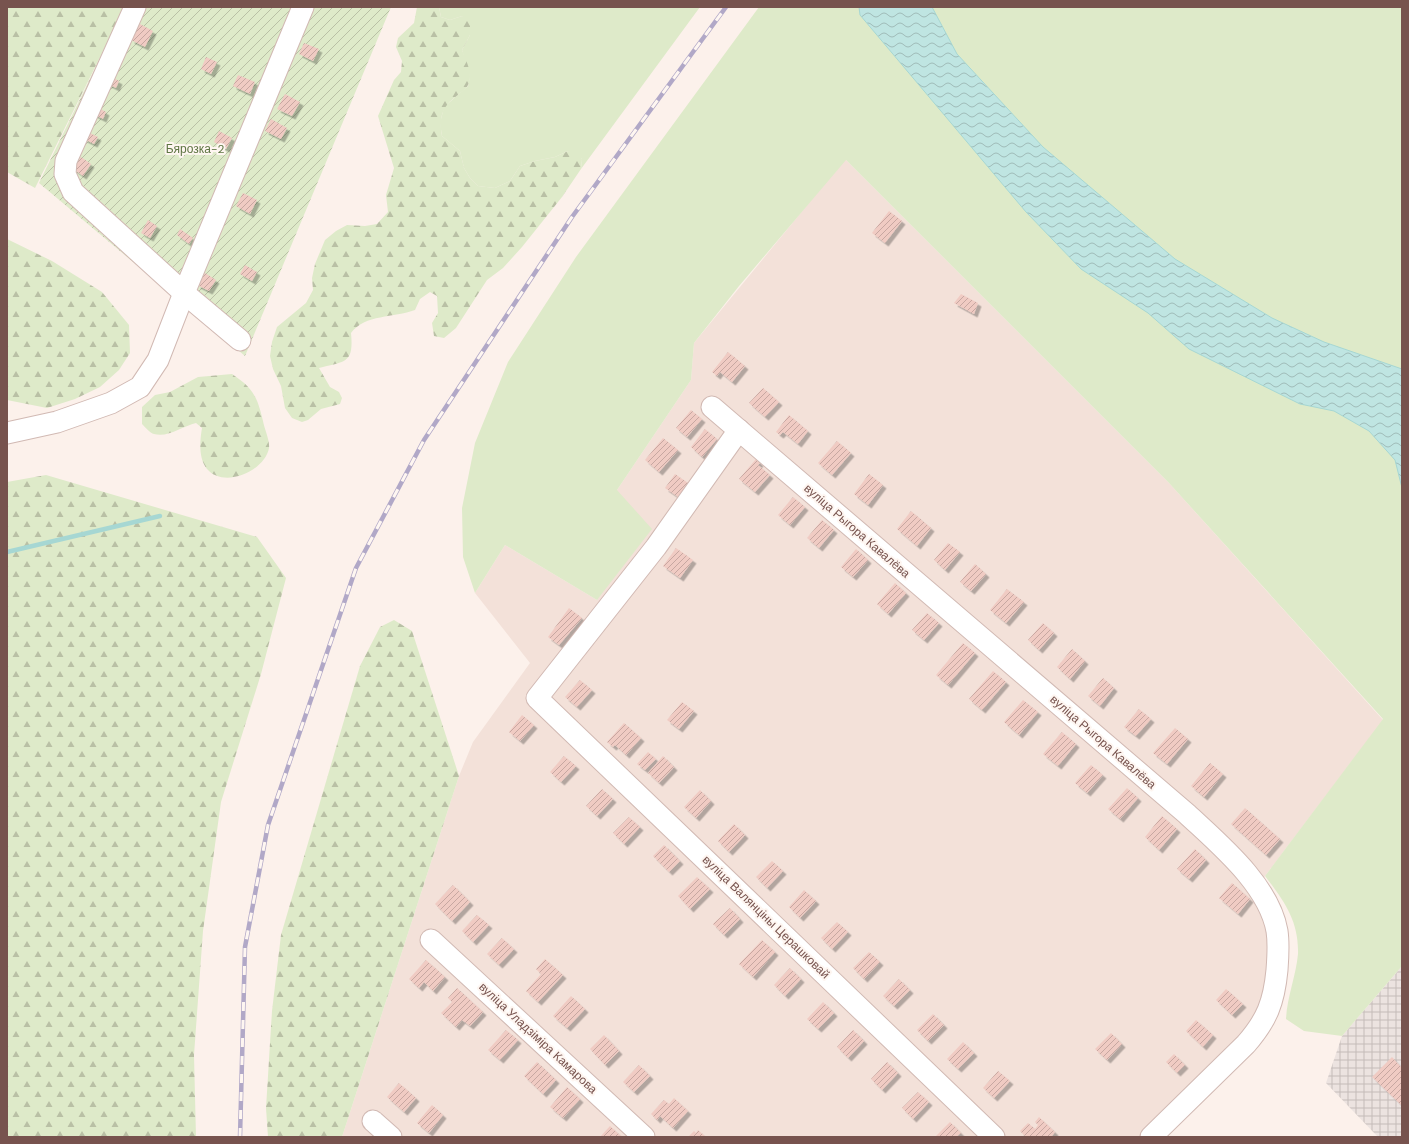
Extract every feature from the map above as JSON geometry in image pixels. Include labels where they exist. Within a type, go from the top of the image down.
[{"type":"street","points":[[135,7],[66,161],[65,174],[73,192],[184,293],[240,340]]},
{"type":"street","points":[[7,433],[57,422],[111,403],[140,387],[158,360],[184,293],[303,7]]},
{"type":"street","name":"вуліца Рыгора Кавалёва","points":[[712,407],[1187,814],[1224,849],[1249,877],[1265,900],[1272,914],[1278,944],[1276,984],[1271,1006],[1259,1029],[1246,1044],[1151,1137]]},
{"type":"street","name":"вуліца Валянціны Церашковай","points":[[739,430],[656,547],[537,698],[994,1137]]},
{"type":"street","name":"вуліца Уладзіміра Камарова","points":[[431,940],[644,1137]]},
{"type":"street","points":[[373,1121],[391,1137]]},
{"type":"shaded area","points":[[845,159],[1169,483],[1383,720],[1253,892],[1270,924],[1271,972],[1254,1021],[1141,1137],[342,1137],[459,776],[473,742],[530,663],[475,593],[505,545],[597,600],[617,490],[691,380],[694,343]]},
{"type":"shaded area","points":[[1402,966],[1402,1137],[1378,1137],[1326,1083],[1342,1036]]},
{"type":"green space","points":[[7,7],[125,7],[35,188],[7,172]]},
{"type":"green space","name":"Бярозка-2","points":[[125,7],[391,7],[245,356],[39,183]]},
{"type":"green space","points":[[417,7],[439,7],[441,17],[450,20],[462,16],[470,23],[470,35],[462,50],[469,70],[469,83],[465,89],[448,104],[443,112],[441,122],[442,136],[460,151],[464,168],[470,178],[478,186],[495,188],[510,181],[520,166],[555,157],[568,151],[574,152],[582,159],[581,169],[562,197],[522,247],[503,268],[487,280],[456,328],[444,338],[434,336],[432,323],[438,313],[437,296],[430,292],[420,299],[415,310],[407,313],[372,319],[357,327],[351,333],[351,351],[346,360],[319,368],[330,387],[339,392],[342,398],[340,404],[321,409],[308,420],[302,422],[292,418],[285,408],[281,386],[273,369],[270,356],[272,342],[277,327],[306,303],[313,290],[312,278],[315,264],[325,240],[336,231],[347,225],[365,226],[377,224],[388,212],[386,195],[394,168],[378,116],[394,80],[401,72],[402,61],[396,47],[398,38],[414,23]]},
{"type":"green space","points":[[439,7],[700,7],[581,169],[582,159],[568,151],[555,157],[520,166],[510,181],[495,188],[478,186],[470,178],[464,168],[460,151],[442,136],[440,123],[444,107],[468,86],[470,77],[462,50],[470,35],[462,16],[450,20],[441,17]]},
{"type":"green space","points":[[759,7],[1402,7],[1402,966],[1342,1036],[1304,1031],[1286,1019],[1297,962],[1298,942],[1293,921],[1289,912],[1265,876],[1383,719],[1169,483],[846,160],[739,286],[694,343],[691,380],[617,490],[652,529],[597,600],[505,545],[475,593],[463,557],[462,508],[475,443],[508,362],[576,257]]},
{"type":"green space","points":[[7,239],[52,261],[102,292],[129,325],[130,353],[119,370],[100,387],[75,399],[47,408],[7,400]]},
{"type":"green space","points":[[232,374],[249,388],[256,399],[268,438],[269,448],[266,456],[260,464],[252,470],[243,475],[223,477],[214,475],[204,465],[200,449],[202,428],[196,423],[170,433],[159,435],[154,434],[142,424],[142,407],[155,395],[170,392],[198,377]]},
{"type":"green space","points":[[46,475],[257,537],[286,578],[261,674],[221,802],[203,931],[194,1055],[196,1137],[7,1137],[7,482]]},
{"type":"green space","points":[[394,620],[412,631],[459,776],[342,1137],[268,1137],[266,1108],[272,1011],[281,935],[360,666],[380,627]]},
{"type":"water","points":[[859,7],[932,7],[957,54],[1043,147],[1175,259],[1272,318],[1324,342],[1402,369],[1402,488],[1395,460],[1369,431],[1334,411],[1300,404],[1189,349],[1148,313],[1081,269],[1026,212],[860,15]]},
{"type":"building","points":[[140,24],[153,31],[145,47],[131,40]]},
{"type":"building","points":[[304,43],[319,49],[313,61],[299,54]]},
{"type":"building","points":[[206,57],[217,62],[211,74],[201,69]]},
{"type":"building","points":[[238,75],[255,82],[250,94],[233,86]]},
{"type":"building","points":[[110,76],[119,81],[116,88],[106,83]]},
{"type":"building","points":[[285,94],[300,102],[292,116],[277,109]]},
{"type":"building","points":[[97,107],[106,112],[103,119],[93,114]]},
{"type":"building","points":[[271,119],[287,128],[281,139],[265,131]]},
{"type":"building","points":[[219,131],[232,138],[226,149],[214,142]]},
{"type":"building","points":[[88,132],[98,137],[94,144],[84,139]]},
{"type":"building","points":[[81,157],[91,164],[83,176],[73,169]]},
{"type":"building","points":[[243,193],[257,200],[250,214],[236,206]]},
{"type":"building","points":[[889,211],[902,221],[885,243],[872,233]]},
{"type":"building","points":[[148,220],[157,226],[150,238],[141,233]]},
{"type":"building","points":[[180,229],[193,238],[189,244],[177,235]]},
{"type":"building","points":[[245,265],[257,272],[252,281],[240,274]]},
{"type":"building","points":[[205,273],[216,280],[209,291],[197,285]]},
{"type":"building","points":[[961,294],[978,303],[974,314],[954,303]]},
{"type":"building","points":[[728,352],[745,366],[732,382],[720,372],[717,376],[712,372]]},
{"type":"building","points":[[763,388],[779,402],[765,417],[749,403]]},
{"type":"building","points":[[691,410],[702,419],[687,437],[676,428]]},
{"type":"building","points":[[789,415],[808,431],[798,444],[783,432],[780,435],[776,432]]},
{"type":"building","points":[[705,429],[717,439],[702,457],[691,447]]},
{"type":"building","points":[[663,438],[678,450],[659,472],[645,460]]},
{"type":"building","points":[[837,441],[851,453],[832,475],[818,463]]},
{"type":"building","points":[[756,459],[760,463],[758,465],[770,475],[755,492],[739,479]]},
{"type":"building","points":[[675,474],[691,485],[681,499],[665,488]]},
{"type":"building","points":[[869,474],[883,485],[868,505],[854,494]]},
{"type":"building","points":[[793,497],[805,507],[790,525],[778,515]]},
{"type":"building","points":[[911,511],[931,528],[917,546],[897,529]]},
{"type":"building","points":[[822,520],[834,530],[819,548],[807,538]]},
{"type":"building","points":[[948,543],[960,552],[945,570],[934,560]]},
{"type":"building","points":[[676,548],[693,560],[680,578],[663,566]]},
{"type":"building","points":[[856,549],[868,560],[853,577],[841,567]]},
{"type":"building","points":[[975,564],[986,574],[971,591],[960,582]]},
{"type":"building","points":[[895,583],[906,593],[888,614],[877,604]]},
{"type":"building","points":[[1007,589],[1024,602],[1006,623],[990,610]]},
{"type":"building","points":[[569,608],[582,618],[559,645],[548,637]]},
{"type":"building","points":[[927,613],[939,623],[924,640],[912,630]]},
{"type":"building","points":[[1043,623],[1054,633],[1039,650],[1028,640]]},
{"type":"building","points":[[963,643],[975,653],[948,685],[936,675]]},
{"type":"building","points":[[1072,649],[1085,661],[1070,679],[1057,667]]},
{"type":"building","points":[[993,671],[1006,682],[982,710],[969,699]]},
{"type":"building","points":[[1103,678],[1114,688],[1100,706],[1088,696]]},
{"type":"building","points":[[580,680],[592,690],[577,707],[565,697]]},
{"type":"building","points":[[1023,700],[1038,712],[1019,735],[1004,722]]},
{"type":"building","points":[[682,702],[694,711],[679,729],[667,720]]},
{"type":"building","points":[[1139,709],[1151,719],[1136,736],[1124,727]]},
{"type":"building","points":[[522,715],[534,725],[520,741],[509,732]]},
{"type":"building","points":[[624,723],[641,738],[626,755],[615,745],[613,747],[607,742]]},
{"type":"building","points":[[1175,728],[1188,739],[1167,764],[1153,753]]},
{"type":"building","points":[[1062,732],[1076,744],[1058,766],[1043,754]]},
{"type":"building","points":[[648,752],[656,759],[645,770],[637,764]]},
{"type":"building","points":[[564,756],[576,766],[561,782],[550,772]]},
{"type":"building","points":[[663,756],[674,767],[659,783],[648,773]]},
{"type":"building","points":[[1210,763],[1223,774],[1204,797],[1191,786]]},
{"type":"building","points":[[1091,765],[1103,775],[1087,793],[1075,783]]},
{"type":"building","points":[[1127,788],[1138,798],[1120,819],[1108,809]]},
{"type":"building","points":[[602,789],[613,799],[597,816],[586,806]]},
{"type":"building","points":[[700,790],[711,801],[696,818],[684,807]]},
{"type":"building","points":[[1245,808],[1280,839],[1266,855],[1231,824]]},
{"type":"building","points":[[1162,816],[1177,829],[1159,850],[1145,837]]},
{"type":"building","points":[[629,817],[640,827],[624,844],[613,833]]},
{"type":"building","points":[[734,824],[745,835],[729,852],[718,841]]},
{"type":"building","points":[[664,845],[680,861],[669,872],[653,856]]},
{"type":"building","points":[[1195,849],[1206,860],[1189,879],[1177,869]]},
{"type":"building","points":[[772,861],[783,871],[767,888],[756,877]]},
{"type":"building","points":[[697,877],[710,889],[690,909],[678,896]]},
{"type":"building","points":[[1232,883],[1250,899],[1238,914],[1219,898]]},
{"type":"building","points":[[453,885],[470,902],[452,921],[435,904]]},
{"type":"building","points":[[804,890],[816,901],[800,918],[789,907]]},
{"type":"building","points":[[730,908],[740,919],[724,935],[713,924]]},
{"type":"building","points":[[477,915],[489,925],[473,942],[462,931]]},
{"type":"building","points":[[837,922],[848,932],[832,949],[821,938]]},
{"type":"building","points":[[502,938],[514,949],[499,965],[487,954]]},
{"type":"building","points":[[762,940],[775,952],[753,977],[739,964]]},
{"type":"building","points":[[869,952],[880,962],[864,979],[853,968]]},
{"type":"building","points":[[545,959],[563,975],[538,1002],[526,991],[541,974],[536,969]]},
{"type":"building","points":[[426,960],[445,977],[433,991],[424,982],[419,988],[409,979]]},
{"type":"building","points":[[790,968],[801,979],[785,996],[774,985]]},
{"type":"building","points":[[899,979],[910,990],[894,1006],[883,996]]},
{"type":"building","points":[[457,988],[483,1012],[470,1026],[462,1020],[456,1027],[441,1013],[452,1002],[448,998]]},
{"type":"building","points":[[1226,989],[1243,1004],[1232,1015],[1216,1000]]},
{"type":"building","points":[[571,996],[585,1009],[567,1028],[553,1016]]},
{"type":"building","points":[[823,1002],[834,1013],[818,1029],[807,1019]]},
{"type":"building","points":[[933,1014],[944,1025],[928,1041],[917,1030]]},
{"type":"building","points":[[1196,1020],[1213,1035],[1203,1047],[1186,1031]]},
{"type":"building","points":[[506,1030],[518,1040],[500,1060],[488,1050]]},
{"type":"building","points":[[853,1030],[864,1041],[848,1058],[837,1047]]},
{"type":"building","points":[[1111,1033],[1122,1044],[1107,1060],[1095,1049]]},
{"type":"building","points":[[604,1035],[619,1051],[605,1065],[590,1049]]},
{"type":"building","points":[[963,1042],[974,1053],[958,1069],[947,1059]]},
{"type":"building","points":[[1174,1054],[1185,1065],[1177,1073],[1166,1062]]},
{"type":"building","points":[[1392,1057],[1402,1068],[1402,1106],[1372,1077]]},
{"type":"building","points":[[537,1062],[556,1080],[543,1094],[524,1076]]},
{"type":"building","points":[[887,1062],[898,1073],[882,1090],[871,1079]]},
{"type":"building","points":[[639,1065],[650,1076],[634,1092],[623,1082]]},
{"type":"building","points":[[998,1071],[1010,1081],[994,1098],[983,1088]]},
{"type":"building","points":[[399,1083],[416,1098],[404,1112],[387,1097]]},
{"type":"building","points":[[567,1087],[580,1099],[563,1118],[550,1107]]},
{"type":"building","points":[[918,1092],[929,1102],[913,1119],[902,1108]]},
{"type":"building","points":[[674,1098],[688,1111],[673,1128],[660,1116],[657,1120],[651,1114],[664,1100],[669,1104]]},
{"type":"building","points":[[432,1105],[443,1115],[429,1133],[417,1123]]},
{"type":"building","points":[[1039,1117],[1055,1132],[1051,1137],[1026,1137],[1020,1131],[1028,1123],[1035,1129],[1038,1125],[1035,1122]]},
{"type":"building","points":[[950,1122],[961,1133],[956,1137],[935,1137]]},
{"type":"building","points":[[610,1126],[622,1137],[600,1137]]},
{"type":"building","points":[[698,1130],[706,1137],[688,1137],[694,1131],[696,1133]]},
{"type":"waterway","points":[[7,552],[160,516]]},
{"type":"railway","points":[[240,1137],[245,947],[268,825],[356,568],[424,440],[572,217],[726,7]]}]
